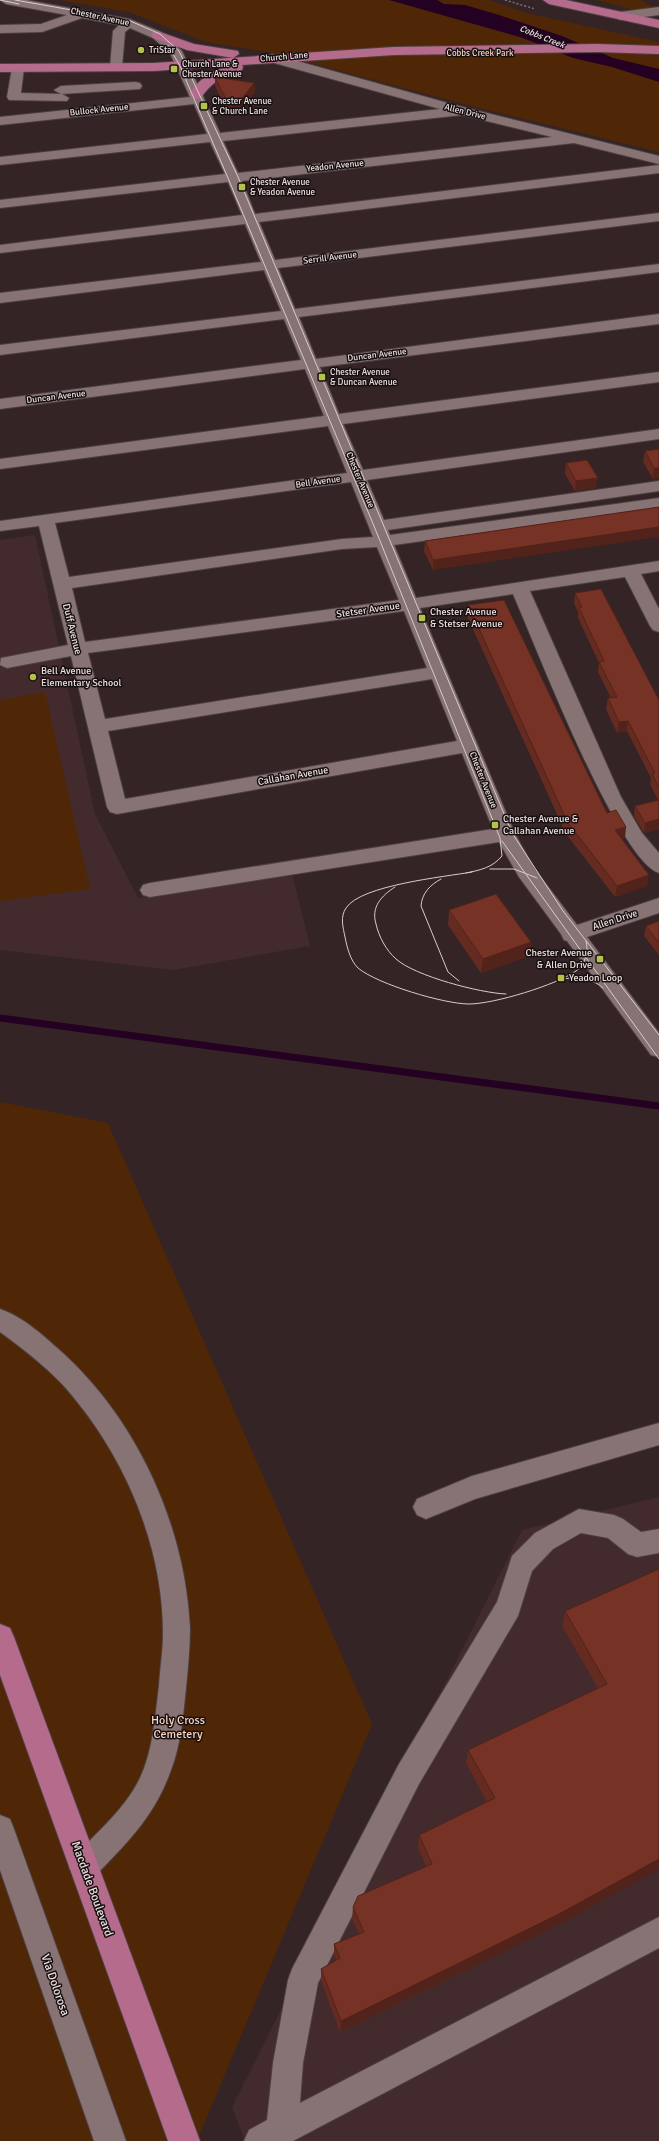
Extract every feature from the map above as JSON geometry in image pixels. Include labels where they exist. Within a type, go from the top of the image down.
[{"type":"main road","points":[[549,0],[659,24]]},
{"type":"main road","points":[[635,19],[647,26],[650,33],[648,39],[636,45]]},
{"type":"main road","points":[[158,35],[192,47],[267,59]]},
{"type":"main road","points":[[597,48],[659,43]]},
{"type":"main road","points":[[597,48],[659,50]]},
{"type":"main road","name":"Church Lane","points":[[0,68],[183,66],[365,52],[597,48]]},
{"type":"main road","points":[[197,97],[200,87],[208,80],[229,70],[267,59]]},
{"type":"main road","name":"Macdade Boulevard","points":[[0,1636],[184,2141]]},
{"type":"street","name":"Chester Avenue","points":[[6,0],[83,13],[129,23],[158,35],[171,45],[183,66],[233,177],[382,533],[505,834],[526,872],[571,935],[659,1049]]},
{"type":"street","points":[[654,0],[659,2]]},
{"type":"street","points":[[620,16],[659,11]]},
{"type":"street","points":[[0,30],[42,28],[83,13]]},
{"type":"street","points":[[116,67],[118,31],[129,23]]},
{"type":"street","name":"Allen Drive","points":[[267,59],[461,111],[659,160]]},
{"type":"street","points":[[18,68],[14,97],[61,91],[135,86]]},
{"type":"street","points":[[62,68],[61,91],[63,114]]},
{"type":"street","name":"Bullock Avenue","points":[[0,121],[197,97]]},
{"type":"street","points":[[0,162],[461,111]]},
{"type":"street","name":"Yeadon Avenue","points":[[0,204],[574,139]]},
{"type":"street","points":[[0,249],[251,220],[659,169]]},
{"type":"street","name":"Serrill Avenue","points":[[0,298],[659,217]]},
{"type":"street","points":[[0,350],[659,268]]},
{"type":"street","name":"Duncan Avenue","points":[[0,404],[659,319]]},
{"type":"street","points":[[0,464],[659,377]]},
{"type":"street","name":"Bell Avenue","points":[[0,526],[659,434]]},
{"type":"street","points":[[61,584],[342,544],[382,533],[659,486]]},
{"type":"street","points":[[382,533],[659,503]]},
{"type":"street","name":"Duff Avenue","points":[[46,520],[117,807]]},
{"type":"street","name":"Stetser Avenue","points":[[7,662],[77,649],[411,604],[659,566]]},
{"type":"street","points":[[630,570],[659,626]]},
{"type":"street","points":[[519,587],[611,796],[635,838],[659,866]]},
{"type":"street","points":[[96,727],[439,672]]},
{"type":"street","name":"Callahan Avenue","points":[[117,807],[469,745]]},
{"type":"street","points":[[150,890],[505,834]]},
{"type":"street","name":"Allen Drive","points":[[571,935],[659,905]]},
{"type":"street","points":[[0,1319],[39,1347],[65,1370],[88,1395],[108,1422],[124,1448],[155,1517],[172,1591],[176,1627],[175,1666],[170,1711],[158,1770],[148,1793],[124,1824],[84,1867]]},
{"type":"street","points":[[426,1507],[472,1488],[659,1434]]},
{"type":"street","points":[[271,2135],[288,2063],[303,1980],[409,1774],[509,1607],[521,1565],[544,1541],[579,1521],[614,1527],[637,1546],[659,1541]]},
{"type":"street","name":"Via Dolorosa","points":[[0,1829],[110,2141]]},
{"type":"street","points":[[271,2135],[659,1932]]},
{"type":"shaded area","name":"Bell Avenue Elementary School","points":[[35,535],[95,814],[138,898],[292,874],[310,946],[173,970],[0,950],[0,540]]},
{"type":"shaded area","points":[[659,1497],[659,2141],[245,2141],[232,2107],[522,1530]]},
{"type":"green space","name":"Cobbs Creek Park","points":[[59,0],[489,0],[527,13],[659,42],[659,152],[471,106],[273,53],[206,42],[129,12]]},
{"type":"green space","points":[[597,0],[640,0],[655,8],[639,11]]},
{"type":"green space","points":[[45,692],[90,889],[0,901],[0,700]]},
{"type":"green space","name":"Holy Cross Cemetery","points":[[0,1102],[108,1123],[372,1724],[197,2141],[0,2141]]},
{"type":"water","name":"Cobbs Creek","points":[[389,0],[437,0],[444,4],[465,5],[499,15],[562,36],[613,58],[659,69],[659,82],[612,67],[573,58],[523,38]]},
{"type":"building","points":[[215,77],[254,83],[240,101],[228,103]]},
{"type":"building","points":[[659,449],[659,468],[654,468],[645,451]]},
{"type":"building","points":[[587,460],[598,478],[576,481],[566,463]]},
{"type":"building","points":[[659,507],[659,527],[433,560],[425,541]]},
{"type":"building","points":[[601,589],[659,700],[659,788],[652,774],[655,773],[628,721],[619,722],[608,698],[617,697],[599,662],[604,661],[579,608],[582,607],[575,593]]},
{"type":"building","points":[[504,600],[607,813],[616,810],[626,827],[615,830],[649,875],[617,886],[568,823],[468,605]]},
{"type":"building","points":[[659,800],[659,819],[645,823],[635,806]]},
{"type":"building","points":[[496,894],[531,942],[483,959],[449,910]]},
{"type":"building","points":[[659,921],[659,943],[646,926]]},
{"type":"building","points":[[659,1569],[659,1859],[559,1914],[341,2021],[321,1969],[340,1958],[334,1944],[364,1932],[353,1907],[358,1896],[432,1864],[419,1835],[495,1798],[468,1750],[607,1684],[565,1611]]},
{"type":"waterway","points":[[0,1018],[659,1106]]},
{"type":"tram line","points":[[0,0],[19,4]]},
{"type":"tram line","points":[[15,0],[128,20],[160,34],[179,51],[238,177],[512,833],[563,911],[659,1035]]},
{"type":"tram line","points":[[168,45],[180,66],[228,178],[374,526],[500,838],[502,856],[486,868],[466,873]]},
{"type":"tram line","points":[[502,841],[525,873]]},
{"type":"tram line","points":[[490,869],[514,869],[525,873]]},
{"type":"tram line","points":[[466,873],[472,872]]},
{"type":"tram line","points":[[466,873],[404,883],[368,893],[355,900],[344,911],[342,922],[348,949],[355,965],[367,974],[411,992],[444,1001],[469,1004],[493,1001],[540,988],[576,971],[586,958]]},
{"type":"tram line","points":[[525,873],[537,878]]},
{"type":"tram line","points":[[525,873],[586,958]]},
{"type":"tram line","points":[[441,879],[427,890],[423,897],[421,906],[448,972],[459,981]]},
{"type":"tram line","points":[[395,887],[385,894],[378,902],[375,918],[377,929],[381,938],[389,952],[396,959],[418,972],[432,977],[465,987],[506,994]]},
{"type":"tram line","points":[[586,941],[586,958]]},
{"type":"tram line","points":[[586,958],[659,1059]]},
{"type":"tram line","points":[[564,979],[574,978],[590,980],[603,988]]},
{"type":"place","name":"TriStar","points":[[141,50]]},
{"type":"place","name":"Church Lane & Chester Avenue","points":[[174,69]]},
{"type":"place","name":"Chester Avenue & Church Lane","points":[[204,106]]},
{"type":"place","name":"Chester Avenue & Yeadon Avenue","points":[[242,187]]},
{"type":"place","name":"Chester Avenue & Duncan Avenue","points":[[322,377]]},
{"type":"place","name":"Chester Avenue & Stetser Avenue","points":[[422,618]]},
{"type":"place","name":"Bell Avenue Elementary School","points":[[33,677]]},
{"type":"place","name":"Chester Avenue & Callahan Avenue","points":[[495,825]]},
{"type":"place","name":"Chester Avenue & Allen Drive","points":[[600,959]]},
{"type":"place","name":"Yeadon Loop","points":[[561,978]]}]
